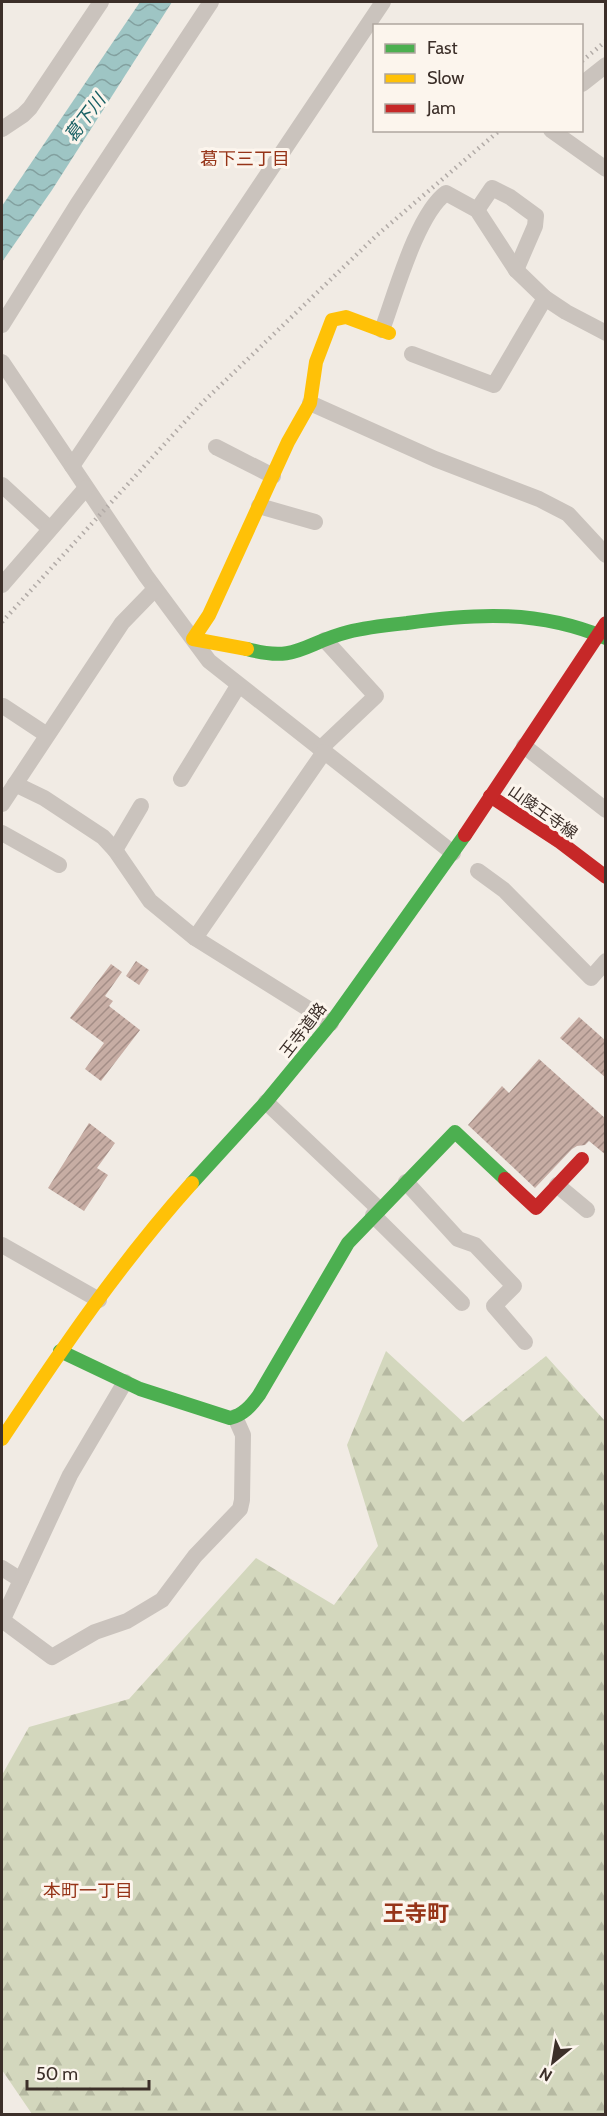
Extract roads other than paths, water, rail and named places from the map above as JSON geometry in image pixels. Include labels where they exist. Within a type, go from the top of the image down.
[{"type":"main road","points":[[386,332],[346,317],[332,320],[316,362],[310,403],[273,476],[209,615],[193,639],[230,644],[270,655],[289,654],[348,632],[457,616],[527,618],[603,632]]},
{"type":"main road","name":"王寺道路","points":[[2,1438],[60,1351],[155,1224],[266,1102],[331,1023],[453,853],[603,632]]},
{"type":"main road","name":"山陵王寺線","points":[[490,796],[560,842],[606,877]]},
{"type":"main road","points":[[60,1351],[125,1382],[230,1418],[235,1417],[245,1412],[255,1401],[348,1243],[455,1132],[536,1208],[582,1159]]},
{"type":"street","points":[[2,129],[30,108],[101,2]]},
{"type":"street","points":[[2,325],[211,2]]},
{"type":"street","points":[[72,466],[382,2]]},
{"type":"street","points":[[583,83],[606,64]]},
{"type":"street","points":[[554,132],[606,169]]},
{"type":"street","points":[[477,210],[492,188],[510,197],[536,216],[536,226],[516,270]]},
{"type":"street","points":[[386,332],[417,236],[437,200],[446,193],[477,210],[516,270],[545,298],[606,333]]},
{"type":"street","points":[[412,354],[494,385],[545,298]]},
{"type":"street","points":[[2,362],[155,589],[209,661],[453,853]]},
{"type":"street","points":[[310,403],[435,459],[539,499],[568,514],[606,555]]},
{"type":"street","points":[[216,447],[273,476]]},
{"type":"street","points":[[2,485],[50,529]]},
{"type":"street","points":[[2,585],[86,488]]},
{"type":"street","points":[[259,506],[315,522]]},
{"type":"street","points":[[2,804],[122,623],[155,589]]},
{"type":"street","points":[[195,938],[322,751],[376,696],[325,640]]},
{"type":"street","points":[[181,779],[238,686]]},
{"type":"street","points":[[3,706],[47,735]]},
{"type":"street","points":[[524,746],[606,810]]},
{"type":"street","points":[[15,784],[44,798],[103,837],[115,850],[150,900],[195,938],[331,1023]]},
{"type":"street","points":[[115,850],[141,806]]},
{"type":"street","points":[[2,833],[59,865]]},
{"type":"street","points":[[478,871],[504,890],[591,978],[606,961]]},
{"type":"street","points":[[266,1102],[376,1212],[462,1303]]},
{"type":"street","points":[[406,1182],[459,1239],[475,1245],[514,1286],[494,1306],[525,1342]]},
{"type":"street","points":[[557,1185],[587,1210]]},
{"type":"street","points":[[2,1245],[99,1300]]},
{"type":"street","points":[[125,1382],[70,1475],[2,1621],[52,1657],[95,1632],[127,1621],[162,1600],[195,1556],[240,1509],[243,1436],[235,1417]]},
{"type":"street","points":[[2,1404],[19,1414]]},
{"type":"street","points":[[2,1568],[21,1580]]},
{"type":"water","name":"葛下川","points":[[140,2],[172,2],[52,190],[2,262],[2,206]]},
{"type":"railway","points":[[583,60],[606,41]]},
{"type":"railway","points":[[2,622],[202,403],[377,235],[498,132]]},
{"type":"district","name":"葛下三丁目","points":[[245,159]]},
{"type":"district","name":"本町一丁目","points":[[88,1891]]},
{"type":"district","name":"王寺町","points":[[416,1913]]}]
